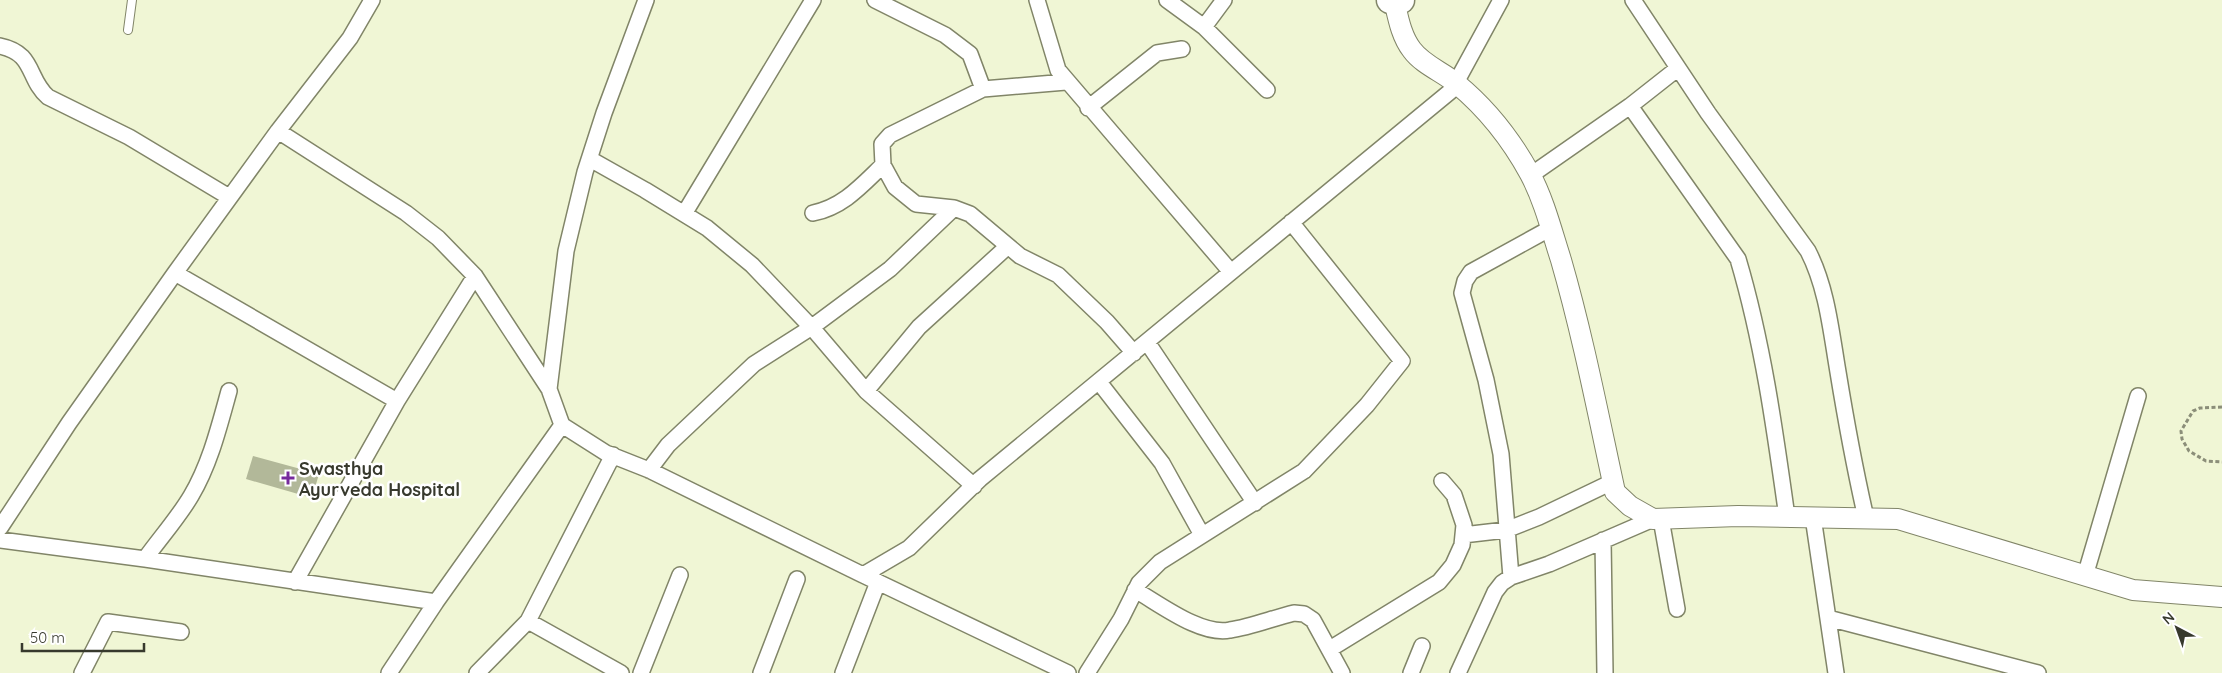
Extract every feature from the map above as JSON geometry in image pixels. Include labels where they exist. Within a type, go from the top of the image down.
[{"type":"highway","points":[[1390,0],[1400,0]]},
{"type":"street","points":[[0,528],[69,424],[229,197],[350,38],[372,0]]},
{"type":"street","points":[[549,389],[566,251],[604,113],[646,0]]},
{"type":"street","points":[[684,214],[813,0]]},
{"type":"street","points":[[875,0],[944,35],[970,54],[983,89]]},
{"type":"street","points":[[1037,0],[1058,70],[1066,82],[1231,272]]},
{"type":"street","points":[[1167,0],[1204,28],[1267,90]]},
{"type":"street","points":[[1204,28],[1224,0]]},
{"type":"street","points":[[1394,0],[1403,34],[1411,49],[1420,58],[1456,83],[1478,103],[1506,137],[1531,175],[1551,228],[1570,293],[1615,492],[1620,499],[1657,519],[1677,609]]},
{"type":"street","points":[[863,575],[909,548],[974,486],[1452,90],[1501,0]]},
{"type":"street","points":[[1633,0],[1677,69],[1808,251],[1818,270],[1826,304],[1853,459],[1866,518]]},
{"type":"street","points":[[0,46],[11,49],[26,60],[40,88],[48,97],[129,137],[229,197]]},
{"type":"street","points":[[1088,108],[1157,53],[1182,49]]},
{"type":"street","points":[[1531,175],[1630,106],[1677,69]]},
{"type":"street","points":[[1066,82],[983,89],[890,135],[882,144],[883,165],[895,187],[916,204],[954,208],[970,214],[1020,256],[1058,275],[1107,322],[1134,353]]},
{"type":"street","points":[[1630,106],[1738,259],[1746,284],[1772,413],[1787,517]]},
{"type":"street","points":[[278,132],[406,213],[438,238],[475,276],[549,389],[562,425],[606,453],[649,470],[1068,673]]},
{"type":"street","points":[[590,159],[706,228],[752,265],[812,327],[866,391],[974,486]]},
{"type":"street","points":[[813,213],[830,209],[836,205],[856,191],[883,165]]},
{"type":"street","points":[[649,470],[668,445],[754,364],[812,327],[890,269],[954,208]]},
{"type":"street","points":[[1087,673],[1122,619],[1139,583],[1160,562],[1304,471],[1367,405],[1402,361],[1291,222]]},
{"type":"street","points":[[1511,577],[1501,454],[1486,380],[1462,293],[1465,281],[1471,272],[1551,228]]},
{"type":"street","points":[[866,391],[919,326],[1008,246]]},
{"type":"street","points":[[175,273],[397,401]]},
{"type":"street","points":[[295,582],[397,401],[475,276]]},
{"type":"street","points":[[1147,342],[1254,503]]},
{"type":"street","points":[[1099,382],[1162,463],[1202,535]]},
{"type":"street","points":[[145,559],[194,490],[219,428],[229,391]]},
{"type":"street","points":[[2085,576],[2138,396]]},
{"type":"street","points":[[389,673],[436,602],[562,425]]},
{"type":"street","points":[[477,673],[528,621],[613,456]]},
{"type":"street","points":[[1330,649],[1439,582],[1453,565],[1462,545],[1464,525],[1454,495],[1442,481]]},
{"type":"street","points":[[1463,535],[1506,530],[1539,517],[1612,482]]},
{"type":"street","points":[[1458,673],[1495,592],[1502,583],[1511,577],[1549,564],[1657,519],[1738,516],[1898,519],[2133,590],[2222,597]]},
{"type":"street","points":[[1813,517],[1834,673]]},
{"type":"street","points":[[0,540],[145,559],[436,602]]},
{"type":"street","points":[[1603,540],[1605,673]]},
{"type":"street","points":[[641,673],[680,575]]},
{"type":"street","points":[[761,673],[797,579]]},
{"type":"street","points":[[843,673],[878,582]]},
{"type":"street","points":[[1135,590],[1194,624],[1213,630],[1229,631],[1294,612],[1304,614],[1313,620],[1342,673]]},
{"type":"street","points":[[1828,618],[2038,673]]},
{"type":"street","points":[[528,621],[621,673]]},
{"type":"street","points":[[82,673],[108,622],[181,632]]},
{"type":"street","points":[[1412,673],[1422,646]]},
{"type":"lane","points":[[128,30],[132,0]]},
{"type":"path","points":[[2222,407],[2200,408],[2193,411],[2181,431],[2182,439],[2189,451],[2196,457],[2206,461],[2222,462]]},
{"type":"building","points":[[253,456],[319,474],[312,498],[246,479]]},
{"type":"place","name":"Swasthya Ayurveda Hospital","points":[[288,478]]}]
